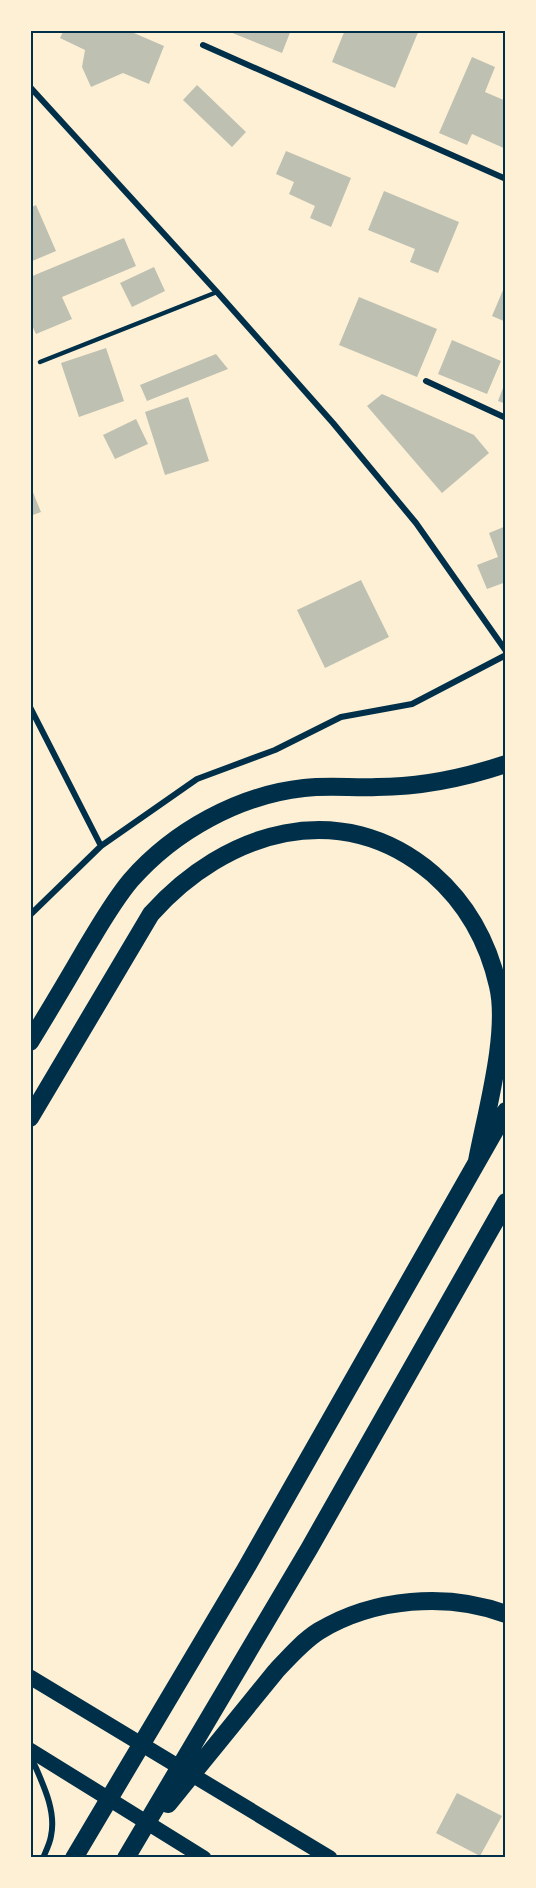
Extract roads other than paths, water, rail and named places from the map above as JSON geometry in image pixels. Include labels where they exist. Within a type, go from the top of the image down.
[{"type":"highway","points":[[30,1042],[106,915],[131,880],[167,847],[202,822],[256,798],[303,788],[428,784],[477,774],[506,764]]},
{"type":"highway","points":[[30,1118],[151,914],[168,895],[214,860],[242,846],[277,835],[310,830],[342,831],[369,837],[394,848],[420,864],[448,888],[468,912],[486,947],[499,988],[500,1033],[477,1161]]},
{"type":"highway","points":[[74,1858],[244,1570],[506,1111]]},
{"type":"highway","points":[[128,1855],[309,1549],[506,1202]]},
{"type":"highway","points":[[128,1855],[276,1671],[294,1651],[318,1631],[369,1609],[400,1603],[428,1601],[455,1603],[488,1607],[506,1614]]},
{"type":"main road","points":[[30,1677],[330,1858]]},
{"type":"main road","points":[[30,1752],[204,1858]]},
{"type":"street","points":[[203,45],[506,179]]},
{"type":"street","points":[[30,87],[333,423],[417,523],[506,653],[412,704],[341,717],[275,750],[197,779],[101,846],[30,915]]},
{"type":"street","points":[[426,381],[506,417]]},
{"type":"street","points":[[30,707],[101,846]]},
{"type":"street","points":[[30,1752],[46,1791],[51,1813],[51,1835],[43,1858]]},
{"type":"lane","points":[[40,362],[217,292]]}]
